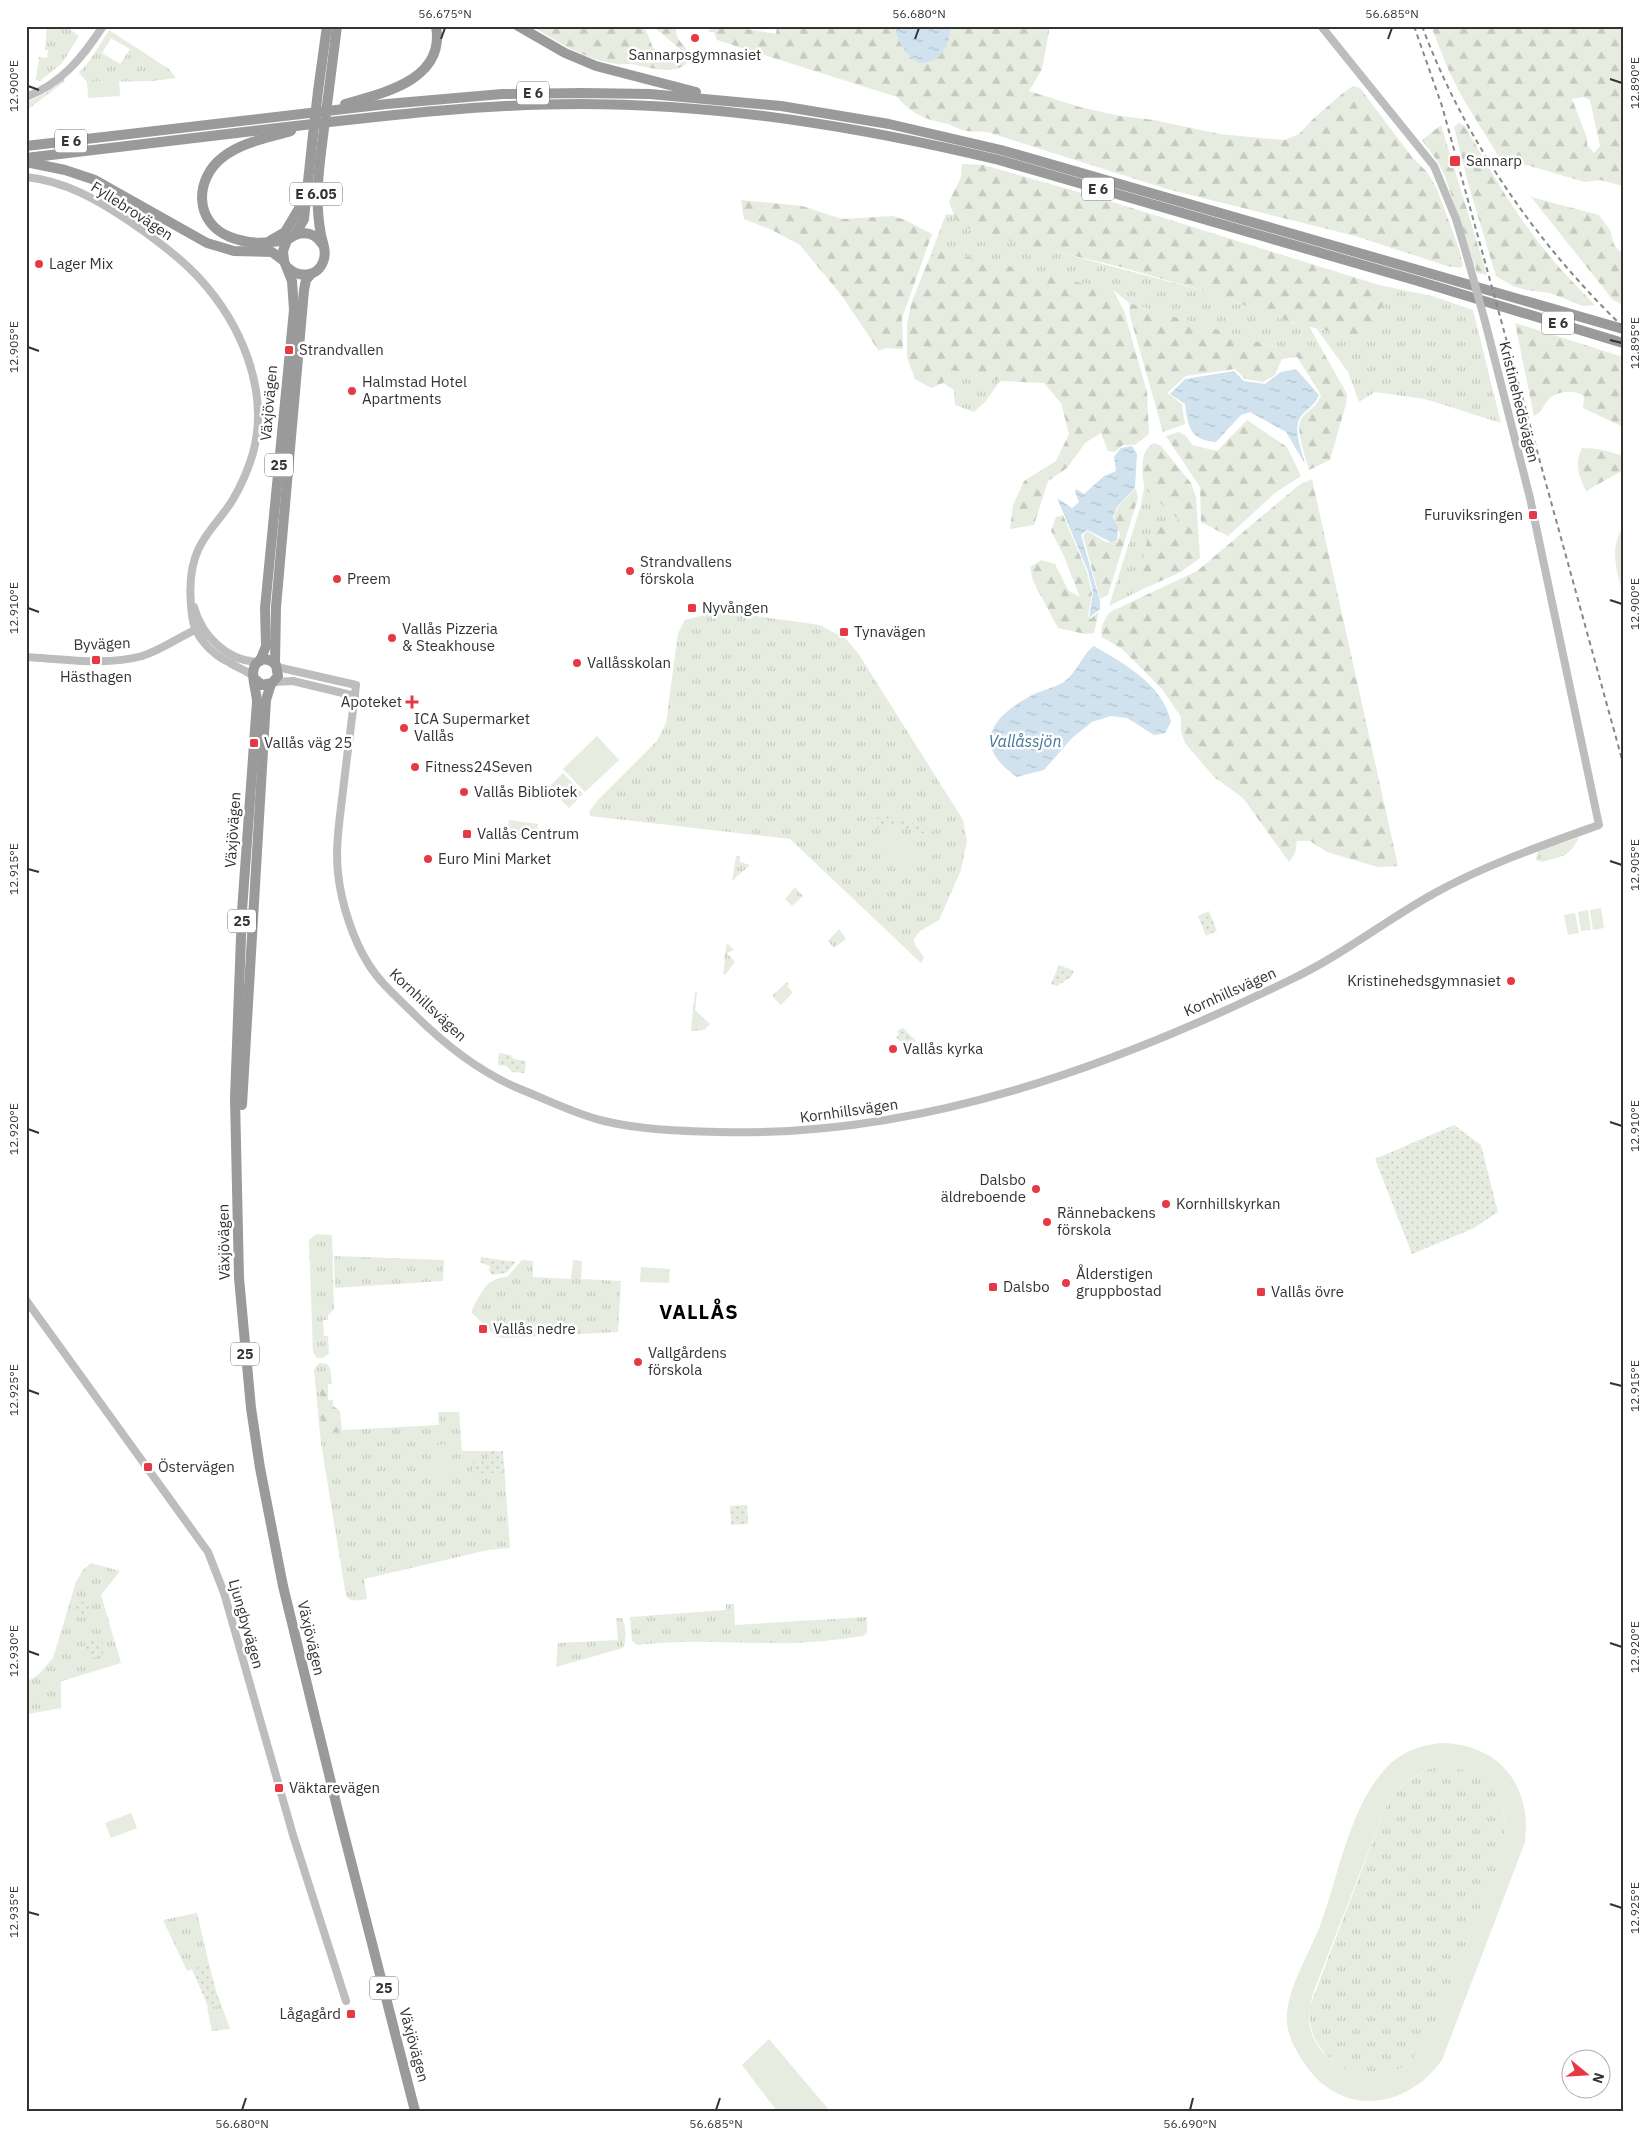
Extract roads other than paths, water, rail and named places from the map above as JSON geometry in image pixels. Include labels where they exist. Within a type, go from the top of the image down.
[{"type":"highway","name":"Växjövägen","points":[[238,1163],[241,1148],[266,700],[278,676],[276,666],[276,607],[304,290],[310,274],[320,267],[323,262],[324,250],[316,197],[317,144],[327,26]]},
{"type":"highway","name":"Växjövägen","points":[[323,90],[337,26]]},
{"type":"highway","points":[[312,113],[388,92],[414,78],[427,66],[434,52],[437,40],[436,26]]},
{"type":"highway","points":[[518,26],[565,53],[596,66],[619,74],[729,100]]},
{"type":"highway","name":"E 6","points":[[26,146],[434,99],[538,93],[650,94],[729,100],[866,119],[1001,150],[1623,329]]},
{"type":"highway","name":"E 6","points":[[26,158],[444,109],[502,105],[582,104],[708,109],[831,124],[999,160],[1623,343]]},
{"type":"highway","points":[[319,123],[242,146],[223,156],[208,172],[201,192],[203,210],[208,219],[220,232],[228,236],[247,242],[259,243],[309,233],[317,237],[322,244]]},
{"type":"highway","name":"Växjövägen","points":[[317,144],[306,197],[304,219],[283,250],[293,290],[294,310],[265,608],[266,646],[259,661],[253,668],[257,702],[242,911],[235,1098],[240,1278],[244,1345],[256,1440],[283,1586],[313,1713],[415,2111]]},
{"type":"highway","points":[[26,162],[65,170],[95,180],[206,243],[234,251],[272,252],[301,275],[310,274]]},
{"type":"highway","points":[[259,243],[271,240],[285,232],[306,197]]},
{"type":"highway","points":[[259,661],[268,660],[276,666]]},
{"type":"highway","points":[[254,677],[262,685],[273,683]]},
{"type":"street","points":[[26,97],[60,79],[74,66],[103,26]]},
{"type":"street","name":"Kristinehedsvägen","points":[[1321,26],[1434,166],[1456,219],[1486,325],[1533,515],[1600,825]]},
{"type":"street","name":"Fyllebrovägen","points":[[26,177],[59,184],[85,195],[108,207],[146,232],[200,279],[228,316],[244,347],[254,380],[257,404],[253,452],[245,476],[231,502],[199,548],[192,570],[190,593],[192,616],[205,643],[217,655],[254,677]]},
{"type":"street","points":[[198,628],[232,656],[249,662],[259,661]]},
{"type":"street","name":"Byvägen","points":[[26,657],[112,660],[144,656],[198,628]]},
{"type":"street","name":"Kornhillsvägen","points":[[276,666],[356,685],[338,846],[338,874],[345,904],[367,963],[382,984],[434,1034],[491,1075],[577,1112],[606,1121],[660,1130],[791,1132],[868,1124],[950,1108],[1018,1089],[1116,1055],[1218,1013],[1306,972],[1433,894],[1479,871],[1600,825]]},
{"type":"street","points":[[273,683],[293,681],[355,696]]},
{"type":"street","name":"Ljungbyvägen","points":[[26,1300],[208,1552],[224,1593],[293,1835],[346,2001]]},
{"type":"water","points":[[896,26],[950,26],[949,40],[938,57],[919,63],[903,47],[897,37]]},
{"type":"water","points":[[1296,369],[1319,395],[1298,421],[1298,440],[1305,464],[1286,432],[1250,412],[1241,415],[1216,442],[1201,438],[1189,426],[1185,404],[1170,394],[1185,379],[1234,371],[1244,381],[1265,384],[1281,372]]},
{"type":"water","points":[[1132,446],[1137,454],[1135,488],[1117,507],[1113,517],[1118,527],[1117,541],[1111,542],[1087,530],[1081,535],[1100,601],[1100,609],[1089,618],[1093,592],[1088,571],[1057,498],[1072,508],[1079,502],[1075,492],[1076,489],[1084,494],[1104,476],[1116,471],[1114,457],[1121,448]]},
{"type":"water","name":"Vallåssjön","points":[[1094,646],[1130,668],[1151,686],[1160,697],[1167,709],[1171,722],[1165,733],[1154,735],[1127,718],[1111,716],[1092,722],[1072,738],[1044,770],[1017,777],[995,756],[991,745],[991,735],[995,725],[1013,707],[1031,696],[1062,683]]},
{"type":"railway","points":[[1414,26],[1442,106],[1623,763]]},
{"type":"railway","points":[[1422,26],[1439,68],[1459,109],[1481,149],[1506,187],[1532,225],[1561,260],[1591,295],[1623,327]]},
{"type":"place","name":"Sannarpsgymnasiet","points":[[695,38]]},
{"type":"place","name":"Sannarp","points":[[1455,161]]},
{"type":"place","name":"Lager Mix","points":[[39,264]]},
{"type":"place","name":"Strandvallen","points":[[289,350]]},
{"type":"place","name":"Halmstad Hotel Apartments","points":[[352,391]]},
{"type":"place","name":"Furuviksringen","points":[[1533,515]]},
{"type":"place","name":"Strandvallens förskola","points":[[630,571]]},
{"type":"place","name":"Preem","points":[[337,579]]},
{"type":"place","name":"Nyvången","points":[[692,608]]},
{"type":"place","name":"Tynavägen","points":[[844,632]]},
{"type":"place","name":"Vallås Pizzeria & Steakhouse","points":[[392,638]]},
{"type":"place","name":"Hästhagen","points":[[96,660]]},
{"type":"place","name":"Vallåsskolan","points":[[577,663]]},
{"type":"place","name":"Apoteket","points":[[412,702]]},
{"type":"place","name":"ICA Supermarket Vallås","points":[[404,728]]},
{"type":"place","name":"Vallås väg 25","points":[[254,743]]},
{"type":"place","name":"Fitness24Seven","points":[[415,767]]},
{"type":"place","name":"Vallås Bibliotek","points":[[464,792]]},
{"type":"place","name":"Vallås Centrum","points":[[467,834]]},
{"type":"place","name":"Euro Mini Market","points":[[428,859]]},
{"type":"place","name":"Kristinehedsgymnasiet","points":[[1511,981]]},
{"type":"place","name":"Vallås kyrka","points":[[893,1049]]},
{"type":"place","name":"Dalsbo äldreboende","points":[[1036,1189]]},
{"type":"place","name":"Kornhillskyrkan","points":[[1166,1204]]},
{"type":"place","name":"Rännebackens förskola","points":[[1047,1222]]},
{"type":"place","name":"Ålderstigen gruppbostad","points":[[1066,1283]]},
{"type":"place","name":"Dalsbo","points":[[993,1287]]},
{"type":"place","name":"Vallås övre","points":[[1261,1292]]},
{"type":"place","name":"Vallås nedre","points":[[483,1329]]},
{"type":"place","name":"Vallgårdens förskola","points":[[638,1362]]},
{"type":"place","name":"Östervägen","points":[[148,1467]]},
{"type":"place","name":"Väktarevägen","points":[[279,1788]]},
{"type":"place","name":"Lågagård","points":[[351,2014]]},
{"type":"district","name":"VALLÅS","points":[[699,1312]]}]
